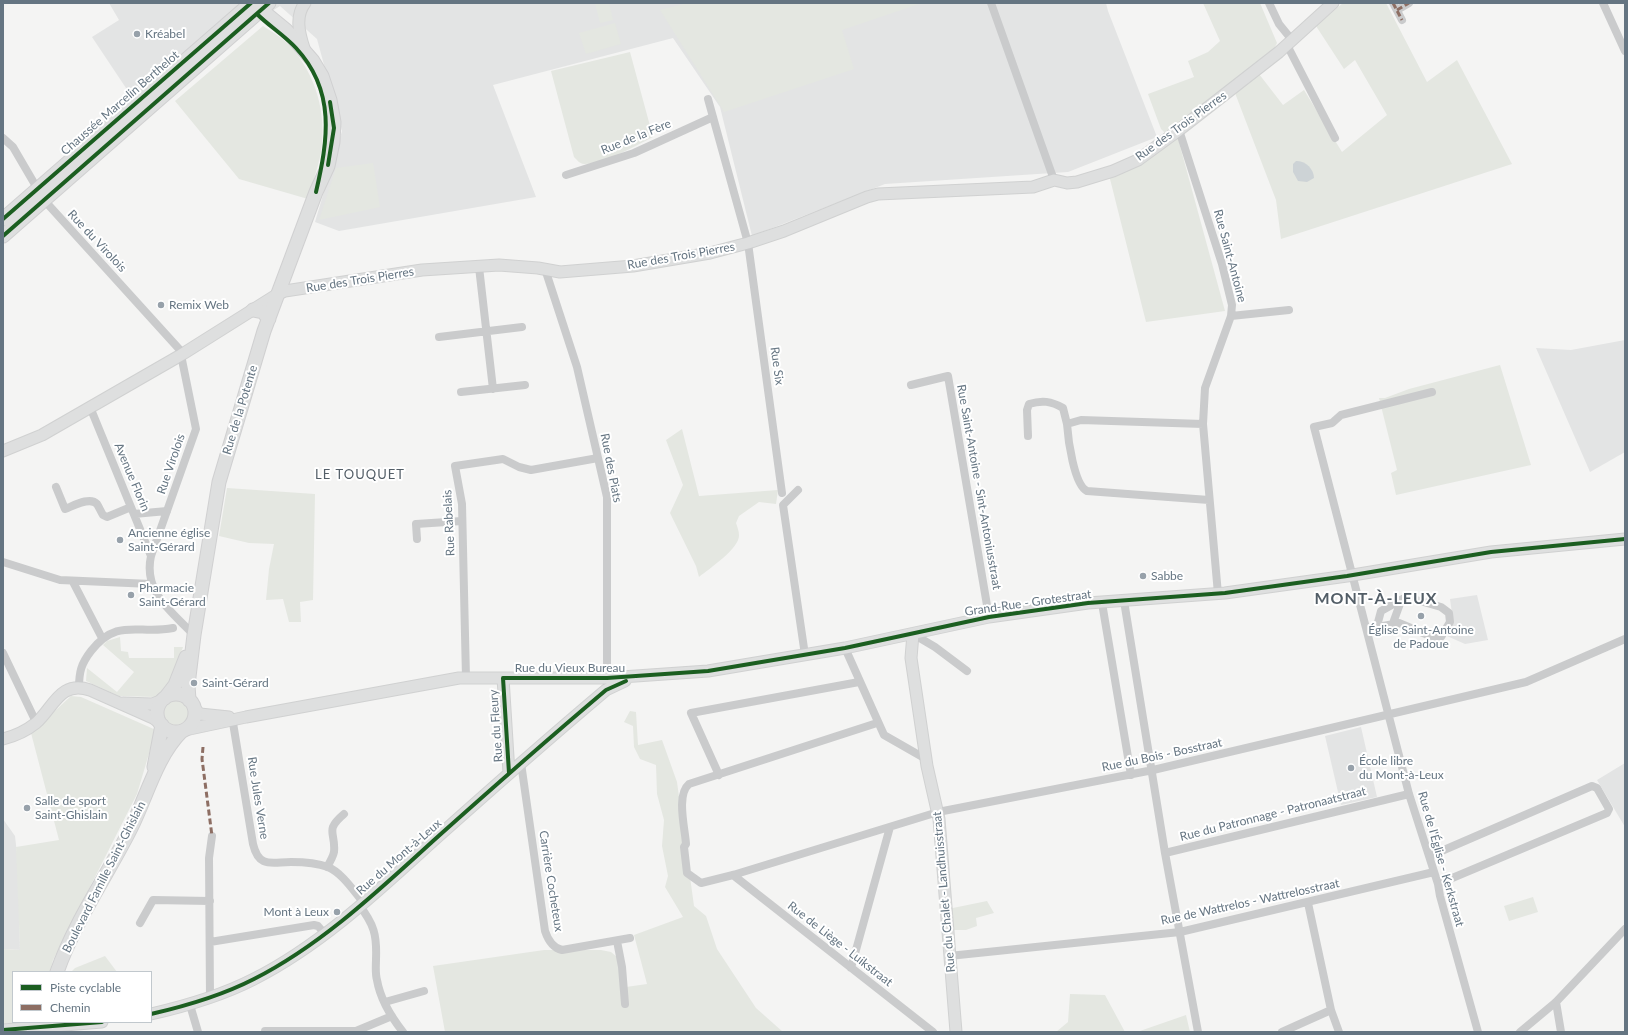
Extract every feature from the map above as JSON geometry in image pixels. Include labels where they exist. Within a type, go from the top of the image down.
[{"type":"main road","name":"Rue de la Potente","points":[[192,704],[188,685],[194,635],[219,482],[269,319],[331,155],[334,122],[330,100],[322,76],[304,48],[257,6]]},
{"type":"main road","name":"Rue de la Potente","points":[[257,6],[302,54],[313,72],[321,90],[326,118],[326,141],[316,192]]},
{"type":"main road","name":"Chaussée Marcelin Berthelot","points":[[3,219],[40,195],[185,77],[257,6]]},
{"type":"main road","name":"Chaussée Marcelin Berthelot","points":[[3,236],[40,195],[257,6]]},
{"type":"main road","points":[[253,310],[263,312],[269,319]]},
{"type":"main road","name":"Rue de la Potente","points":[[164,699],[178,680],[194,635]]},
{"type":"main road","points":[[177,694],[192,704],[193,720],[183,730],[172,732],[161,724],[158,710],[164,699],[177,694]]},
{"type":"main road","name":"Boulevard Famille Saint-Ghislain","points":[[151,782],[161,724]]},
{"type":"main road","name":"Boulevard Famille Saint-Ghislain","points":[[57,971],[78,924],[125,840],[151,782],[170,746],[183,730]]},
{"type":"street","name":"Rue de la Potente","points":[[304,48],[300,32],[299,15],[305,3]]},
{"type":"street","points":[[991,3],[1054,180]]},
{"type":"street","points":[[1269,3],[1290,43],[1335,138]]},
{"type":"street","points":[[1402,20],[1395,6],[1409,3]]},
{"type":"street","points":[[1603,3],[1625,51]]},
{"type":"street","name":"Rue des Trois Pierres","points":[[3,451],[36,438],[181,355],[285,291],[402,273],[499,265],[564,271],[633,266],[710,253],[748,243],[858,200],[878,194],[1033,187],[1047,184],[1054,180],[1067,183],[1077,182],[1113,171],[1138,160],[1179,130],[1290,43],[1330,4]]},
{"type":"street","points":[[708,99],[748,243]]},
{"type":"street","name":"Rue de la Fère","points":[[566,175],[629,155],[713,117]]},
{"type":"street","name":"Rue Saint-Antoine","points":[[1179,130],[1222,264],[1232,305],[1231,316],[1205,388],[1203,424],[1218,594]]},
{"type":"street","name":"Rue du Virolois","points":[[3,138],[13,148],[40,195],[176,345],[181,355]]},
{"type":"street","name":"Rue Six","points":[[748,243],[782,493]]},
{"type":"street","points":[[479,267],[493,389]]},
{"type":"street","name":"Rue des Piats","points":[[545,269],[575,360],[607,497],[607,684]]},
{"type":"street","points":[[1231,316],[1289,310]]},
{"type":"street","points":[[439,337],[522,327]]},
{"type":"street","name":"Rue Virolois","points":[[151,584],[148,573],[151,556],[196,429],[181,355]]},
{"type":"street","name":"Rue Saint-Antoine - Sint-Antoniusstraat","points":[[911,385],[948,376],[989,617]]},
{"type":"street","points":[[461,392],[525,385]]},
{"type":"street","name":"Rue de l'Église - Kerkstraat","points":[[1432,392],[1341,415],[1332,423],[1314,427],[1410,794],[1430,856],[1478,1032]]},
{"type":"street","points":[[1028,436],[1027,410],[1029,404],[1046,401],[1056,404],[1063,408],[1067,424],[1068,438],[1078,480],[1082,489],[1087,491],[1209,500]]},
{"type":"street","name":"Avenue Florin","points":[[90,407],[151,556]]},
{"type":"street","points":[[1067,424],[1081,420],[1203,424]]},
{"type":"street","name":"Rue Rabelais","points":[[466,678],[462,521],[459,486],[455,466],[502,459],[525,470],[531,470],[598,458]]},
{"type":"street","points":[[56,487],[65,509],[89,500],[97,504],[105,516],[133,511],[167,511]]},
{"type":"street","points":[[798,490],[783,505],[805,655]]},
{"type":"street","points":[[417,539],[416,524],[462,521]]},
{"type":"street","name":"Grand-Rue - Grotestraat","points":[[637,677],[717,670],[805,655],[913,634],[989,617],[1102,602],[1218,594],[1352,576],[1491,552],[1625,539]]},
{"type":"street","points":[[3,562],[56,579],[73,582],[151,584],[160,598],[194,635]]},
{"type":"street","points":[[73,582],[102,638]]},
{"type":"street","points":[[1368,629],[1399,623],[1434,638],[1441,637],[1450,622],[1449,613],[1441,607],[1406,598],[1401,601],[1397,601],[1381,611],[1378,626]]},
{"type":"street","points":[[1124,601],[1153,770],[1165,853],[1198,1032]]},
{"type":"street","points":[[1393,623],[1401,601]]},
{"type":"street","points":[[1102,602],[1131,775]]},
{"type":"street","points":[[79,688],[79,672],[81,665],[102,638],[118,631],[173,628]]},
{"type":"street","points":[[913,634],[935,647],[967,671]]},
{"type":"street","name":"Rue du Chalet - Landhuisstraat","points":[[913,634],[911,658],[926,759],[938,812],[956,1032]]},
{"type":"street","name":"Rue du Bois - Bosstraat","points":[[719,775],[689,784],[683,790],[682,798],[686,844],[684,848],[687,873],[701,883],[733,875],[938,812],[1131,775],[1526,682],[1625,639]]},
{"type":"street","points":[[845,648],[877,723],[884,735],[926,759]]},
{"type":"street","points":[[3,653],[36,722]]},
{"type":"street","name":"Rue du Vieux Bureau","points":[[183,730],[233,718],[246,717],[466,678],[503,678],[607,684],[637,677]]},
{"type":"street","name":"Rue du Fleury","points":[[503,678],[509,773]]},
{"type":"street","points":[[859,682],[692,713],[719,775],[877,723]]},
{"type":"street","name":"Rue du Mont-à-Leux","points":[[152,1014],[190,1005],[239,987],[268,972],[324,933],[361,903],[521,763],[607,684]]},
{"type":"street","points":[[3,739],[24,731],[36,722],[61,694],[72,688],[79,688],[114,701],[153,718],[161,724]]},
{"type":"street","points":[[114,701],[152,704],[164,699]]},
{"type":"street","name":"Rue du Vieux Bureau","points":[[192,704],[198,713],[233,718]]},
{"type":"street","name":"Rue Jules Verne","points":[[233,718],[253,844],[258,857],[267,863],[300,862],[327,867],[337,873],[361,903],[370,919],[376,934],[377,981],[392,1016],[404,1032]]},
{"type":"street","name":"Carrière Cocheteux","points":[[521,763],[545,931],[548,940],[555,947],[562,950],[630,938]]},
{"type":"street","points":[[1430,856],[1592,786],[1597,788],[1609,809],[1606,813],[1438,884]]},
{"type":"street","name":"Rue du Patronnage - Patronaatstraat","points":[[1165,853],[1410,794]]},
{"type":"street","points":[[327,867],[334,850],[331,833],[332,827],[344,814]]},
{"type":"street","points":[[851,968],[890,827]]},
{"type":"street","points":[[210,998],[209,852],[212,836]]},
{"type":"street","name":"Rue de Wattrelos - Wattrelosstraat","points":[[949,956],[1180,932],[1308,903],[1434,872]]},
{"type":"street","name":"Rue de Liège - Luikstraat","points":[[733,875],[933,1032]]},
{"type":"street","points":[[140,923],[153,900],[210,901]]},
{"type":"street","points":[[1308,903],[1331,1010],[1339,1032]]},
{"type":"street","points":[[210,942],[314,925],[318,926],[324,933]]},
{"type":"street","points":[[1520,1032],[1556,1002],[1625,929]]},
{"type":"street","points":[[617,941],[622,967],[625,1004]]},
{"type":"street","points":[[385,1002],[424,991]]},
{"type":"street","points":[[1556,1002],[1561,1032]]},
{"type":"street","points":[[190,1005],[198,1032]]},
{"type":"street","points":[[1282,1032],[1331,1010]]},
{"type":"street","points":[[262,1032],[356,1031],[392,1016]]},
{"type":"street","points":[[3,1030],[91,1023]]},
{"type":"shaded area","points":[[109,3],[1106,3],[1157,137],[1068,172],[885,184],[752,236],[720,107],[673,38],[493,85],[536,197],[339,231],[315,222],[342,131],[317,39],[280,6],[134,100],[92,37],[119,20]]},
{"type":"shaded area","points":[[595,3],[609,3],[613,20],[600,23]]},
{"type":"shaded area","points":[[688,3],[922,3],[842,30],[854,69],[724,112],[660,10]]},
{"type":"shaded area","points":[[1203,3],[1260,3],[1277,43],[1274,49],[1166,134],[1161,129],[1148,94],[1194,77],[1188,61],[1208,52],[1220,41]]},
{"type":"shaded area","points":[[1343,3],[1386,3],[1427,82],[1457,60],[1512,164],[1281,239],[1276,200],[1235,93],[1259,74],[1283,105],[1304,90],[1342,152],[1387,115],[1355,60],[1344,69],[1316,26]]},
{"type":"shaded area","points":[[615,23],[621,44],[586,54],[579,33]]},
{"type":"shaded area","points":[[263,26],[284,40],[299,57],[307,69],[318,95],[322,123],[321,152],[308,199],[239,179],[175,101]]},
{"type":"shaded area","points":[[630,52],[653,137],[610,158],[592,163],[581,163],[574,157],[551,71]]},
{"type":"shaded area","points":[[1177,135],[1225,311],[1146,322],[1109,175]]},
{"type":"shaded area","points":[[1296,161],[1303,162],[1311,168],[1314,178],[1307,182],[1298,181],[1293,172],[1293,164]]},
{"type":"shaded area","points":[[373,163],[380,207],[319,220],[336,168]]},
{"type":"shaded area","points":[[1625,340],[1625,452],[1590,472],[1536,348],[1571,350]]},
{"type":"shaded area","points":[[1500,365],[1531,465],[1396,495],[1391,473],[1397,470],[1379,398],[1385,398],[1409,389]]},
{"type":"shaded area","points":[[682,429],[699,496],[778,490],[776,504],[759,502],[739,516],[736,523],[739,535],[735,546],[723,558],[699,577],[696,566],[670,513],[683,485],[666,440]]},
{"type":"shaded area","points":[[227,488],[315,494],[313,600],[300,602],[301,622],[289,622],[283,599],[266,600],[269,569],[274,544],[249,543],[219,536]]},
{"type":"shaded area","points":[[1477,595],[1488,640],[1465,644],[1447,636],[1452,613],[1450,599]]},
{"type":"shaded area","points":[[120,637],[121,651],[128,652],[129,658],[174,658],[174,647],[183,647],[169,686],[155,697],[119,696],[86,681],[87,668],[117,692],[134,672],[103,645],[107,641]]},
{"type":"shaded area","points":[[71,696],[81,697],[156,730],[137,794],[53,960],[50,971],[12,971],[12,1023],[3,1024],[3,949],[20,950],[16,847],[59,840],[31,733]]},
{"type":"shaded area","points":[[176,699],[186,703],[190,713],[186,723],[176,727],[166,723],[162,713],[166,703]]},
{"type":"shaded area","points":[[630,711],[636,712],[638,745],[662,740],[677,782],[694,906],[706,916],[717,949],[756,1008],[783,1032],[445,1032],[433,966],[544,950],[601,950],[611,952],[617,957],[626,987],[647,984],[634,935],[683,917],[665,887],[668,876],[662,846],[664,820],[657,794],[656,765],[640,759],[634,747],[633,726],[624,722]]},
{"type":"shaded area","name":"École libre du Mont-à-Leux","points":[[1361,727],[1377,797],[1341,805],[1325,736]]},
{"type":"shaded area","points":[[1625,763],[1625,827],[1597,780]]},
{"type":"shaded area","points":[[3,819],[15,836],[18,863],[20,950],[3,949]]},
{"type":"shaded area","points":[[1533,897],[1538,912],[1509,921],[1504,906]]},
{"type":"shaded area","points":[[987,901],[994,913],[976,918],[977,926],[966,930],[950,930],[948,909]]},
{"type":"shaded area","points":[[105,956],[116,971],[72,971],[75,968]]},
{"type":"shaded area","points":[[1070,994],[1105,995],[1125,1032],[1056,1032],[1068,1022]]},
{"type":"shaded area","points":[[1186,1015],[1190,1032],[1137,1032]]},
{"type":"marked path","points":[[1393,3],[1402,20]]},
{"type":"marked path","points":[[1397,10],[1409,3]]},
{"type":"marked path","points":[[203,747],[202,759],[212,836]]},
{"type":"cycle path","points":[[3,219],[251,3]]},
{"type":"cycle path","points":[[3,236],[269,3]]},
{"type":"cycle path","points":[[257,14],[296,48],[309,64],[318,81],[326,117],[324,154],[316,192]]},
{"type":"cycle path","points":[[328,165],[334,128],[330,102]]},
{"type":"cycle path","points":[[509,773],[503,678],[607,678],[708,671],[845,648],[989,617],[1088,603],[1225,593],[1347,576],[1491,552],[1625,539]]},
{"type":"cycle path","points":[[152,1014],[190,1004],[229,991],[279,965],[326,934],[370,898],[497,784],[606,690],[626,681]]},
{"type":"cycle path","points":[[3,1030],[90,1023]]},
{"type":"place","name":"Kréabel","points":[[137,34]]},
{"type":"place","name":"Remix Web","points":[[161,305]]},
{"type":"place","name":"Ancienne église Saint-Gérard","points":[[120,540]]},
{"type":"place","name":"Sabbe","points":[[1143,576]]},
{"type":"place","name":"Pharmacie Saint-Gérard","points":[[131,595]]},
{"type":"place","name":"Église Saint-Antoine de Padoue","points":[[1421,616]]},
{"type":"place","name":"Saint-Gérard","points":[[194,683]]},
{"type":"place","name":"École libre du Mont-à-Leux","points":[[1351,768]]},
{"type":"place","name":"Salle de sport Saint-Ghislain","points":[[27,808]]},
{"type":"place","name":"Mont à Leux","points":[[337,912]]},
{"type":"district","name":"LE TOUQUET","points":[[360,475]]},
{"type":"district","name":"MONT-À-LEUX","points":[[1376,599]]}]
